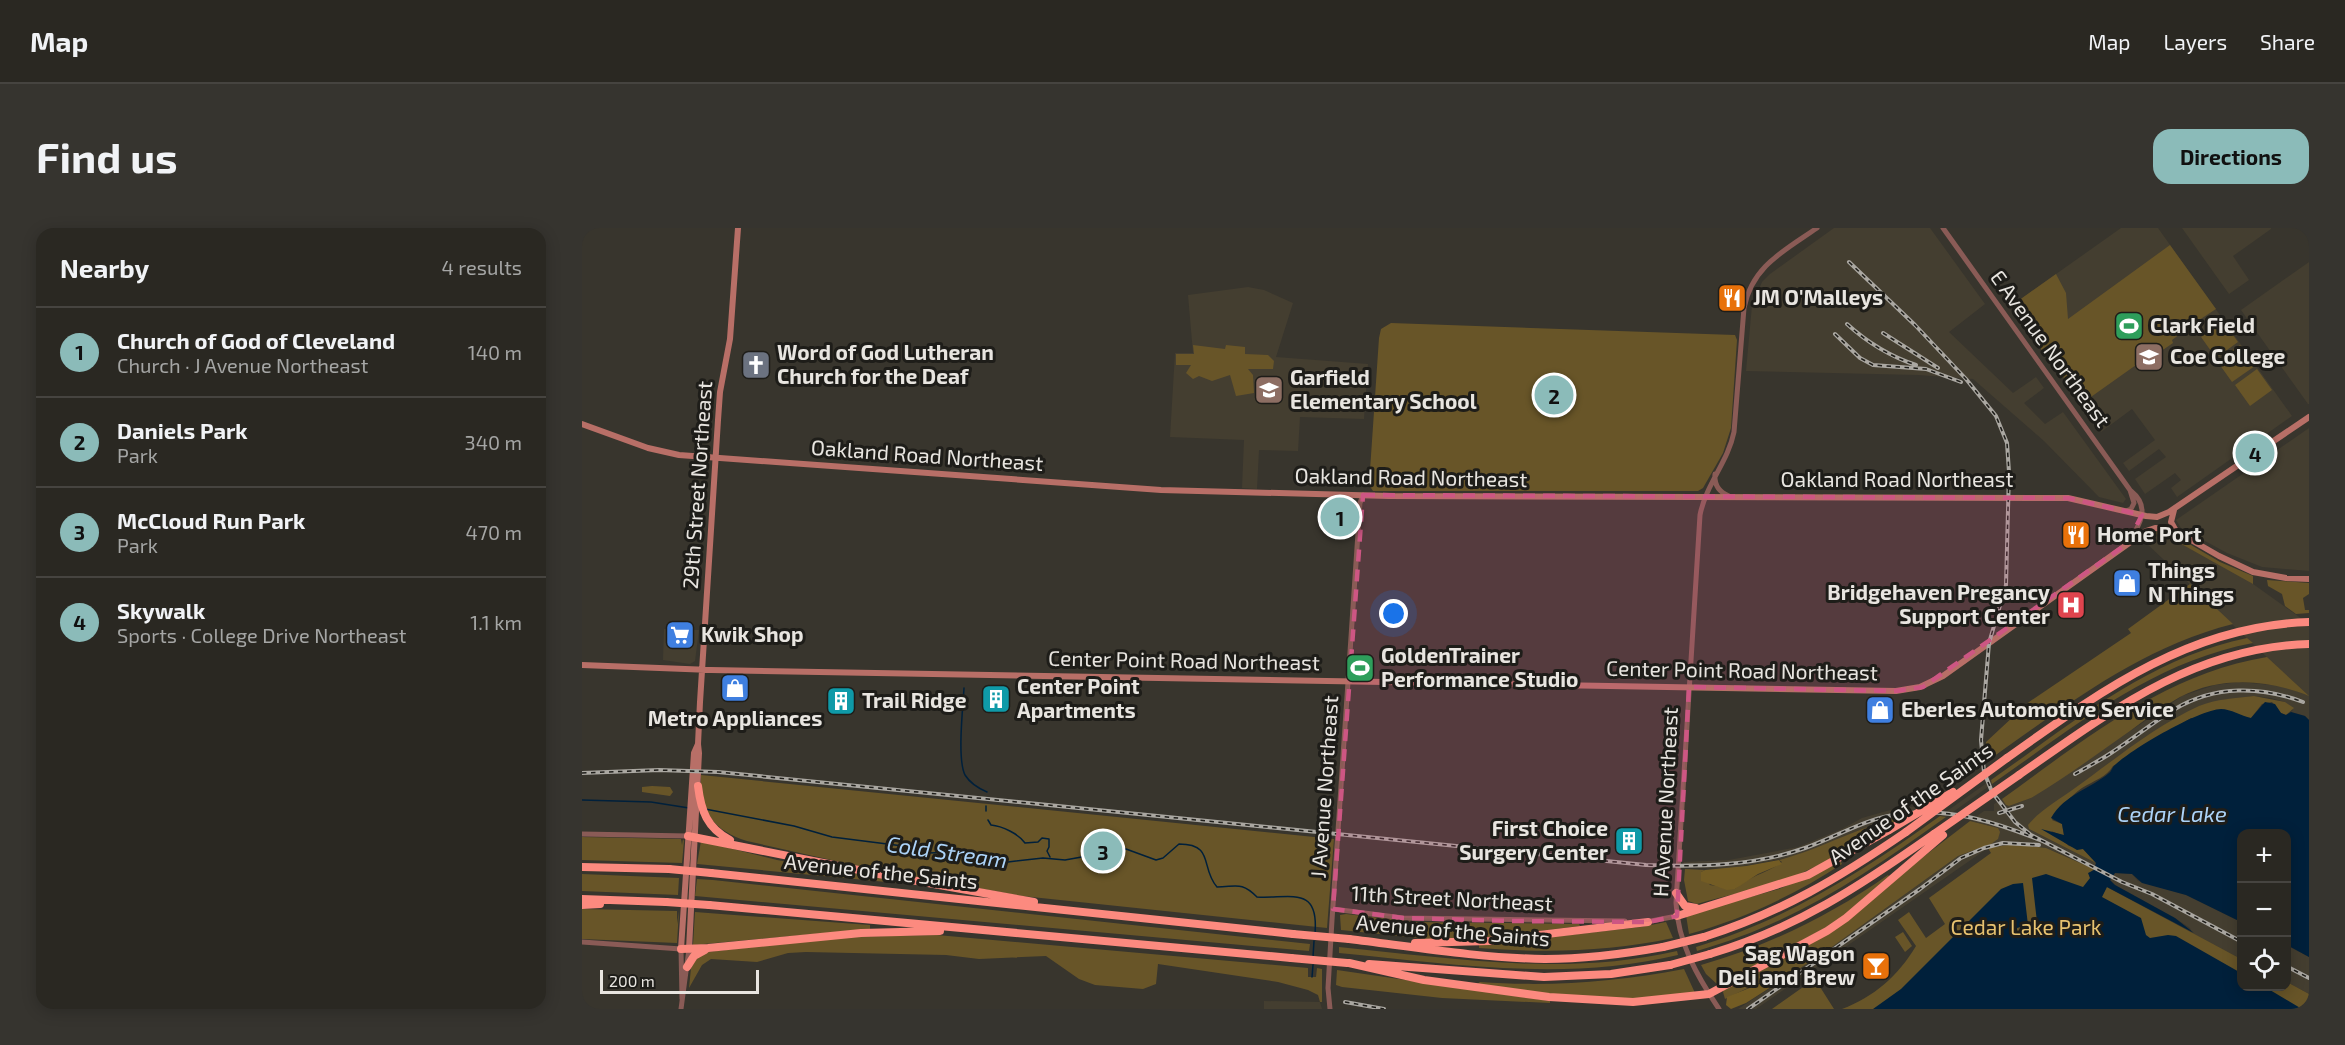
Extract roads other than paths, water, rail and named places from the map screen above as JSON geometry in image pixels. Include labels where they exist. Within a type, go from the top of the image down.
[{"type":"highway","name":"Avenue of the Saints","points":[[582,867],[669,869],[711,873],[1497,956],[1544,959],[1587,958],[1664,947],[1704,937],[1754,920],[1796,901],[1839,877],[1906,832],[2075,710],[2131,674],[2181,650],[2225,636],[2279,624],[2309,622]]},
{"type":"highway","name":"Avenue of the Saints","points":[[582,899],[709,905],[1348,963],[1544,977],[1595,976],[1670,964],[1710,954],[1772,932],[1825,907],[1938,835],[1971,808],[2139,694],[2185,671],[2241,653],[2309,644]]},
{"type":"highway","points":[[1677,916],[1808,875],[1982,776]]},
{"type":"highway","points":[[698,786],[696,814],[717,832],[739,845]]},
{"type":"highway","points":[[1348,963],[1424,980],[1549,997],[1633,1002],[1709,994],[1827,931],[1846,918],[1938,835]]},
{"type":"highway","points":[[692,836],[889,876],[1088,912]]},
{"type":"highway","points":[[1676,893],[1685,906],[1691,908],[1706,906]]},
{"type":"highway","points":[[582,905],[643,902]]},
{"type":"highway","points":[[1378,943],[1473,942],[1648,922]]},
{"type":"highway","points":[[685,949],[861,933],[989,931]]},
{"type":"highway","points":[[687,968],[694,956],[708,948]]},
{"type":"main road","name":"29th Street Northeast","points":[[698,786],[702,670],[720,392],[730,339],[738,228]]},
{"type":"main road","name":"Oakland Road Northeast","points":[[582,424],[666,453],[1161,490],[1363,495],[2068,498],[2142,515],[2161,516],[2309,417]]},
{"type":"main road","points":[[2175,508],[2171,520],[2176,531],[2219,556],[2253,572],[2286,578],[2309,579]]},
{"type":"main road","name":"Center Point Road Northeast","points":[[582,665],[702,670],[1896,691],[1920,687],[1943,676],[2134,539],[2155,528],[2176,531]]},
{"type":"main road","name":"29th Street Northeast","points":[[685,949],[692,836],[696,814],[694,753],[698,744]]},
{"type":"street","name":"H Avenue Northeast","points":[[1719,1009],[1689,959],[1677,916],[1676,893],[1700,515],[1705,496],[1733,439],[1744,308],[1749,289],[1757,274],[1769,262],[1817,228]]},
{"type":"street","name":"E Avenue Northeast","points":[[1943,228],[2130,490],[2141,500],[2142,515]]},
{"type":"street","points":[[1716,472],[1717,486],[1721,492],[1729,496]]},
{"type":"street","points":[[2124,511],[2131,509],[2134,502],[2130,490]]},
{"type":"street","name":"J Avenue Northeast","points":[[1330,1009],[1328,988],[1333,909],[1360,503],[1363,495]]},
{"type":"street","points":[[2127,544],[2142,515]]},
{"type":"street","points":[[582,834],[692,836]]},
{"type":"street","name":"11th Street Northeast","points":[[1333,909],[1403,918],[1648,922],[1677,916]]},
{"type":"street","points":[[582,942],[685,949]]},
{"type":"street","points":[[682,999],[687,968],[685,949]]},
{"type":"street","points":[[681,1009],[685,949]]},
{"type":"water","name":"Cedar Lake","points":[[2265,702],[2275,704],[2281,713],[2286,715],[2291,712],[2305,716],[2309,720],[2309,957],[2291,947],[2291,829],[2237,829],[2237,920],[2186,895],[2142,883],[2132,874],[2115,873],[2110,880],[2175,918],[2194,933],[2107,887],[2102,897],[2141,918],[2146,935],[2150,938],[2176,936],[2237,971],[2237,991],[2272,991],[2302,1009],[1873,1009],[1901,989],[2001,889],[2023,883],[2028,925],[2017,928],[2017,935],[2050,929],[2049,923],[2037,922],[2032,878],[2046,874],[2083,887],[2090,878],[2088,873],[2094,870],[2096,863],[2083,849],[2077,850],[2041,829],[2064,835],[2062,824],[2051,818],[2070,797],[2102,779],[2123,758],[2166,731],[2197,716],[2221,709],[2251,718]]},
{"type":"waterway","points":[[964,688],[961,733],[963,767],[970,781],[987,792]]},
{"type":"waterway","name":"Cold Stream","points":[[582,800],[651,802],[689,808]]},
{"type":"waterway","points":[[986,806],[986,811]]},
{"type":"waterway","name":"Cold Stream","points":[[705,809],[794,826],[832,837],[903,846],[925,853],[972,852],[1008,862],[1043,858],[1065,860],[1126,849],[1156,860],[1163,858],[1179,844],[1190,845],[1198,848],[1202,853],[1217,887],[1238,886],[1247,889],[1257,897],[1291,897],[1307,901],[1312,907],[1315,918],[1315,933]]},
{"type":"waterway","points":[[988,820],[991,825],[1010,831],[1025,843],[1038,842],[1042,838],[1049,839],[1047,851],[1050,857]]},
{"type":"waterway","name":"Cold Stream","points":[[1313,957],[1314,941]]},
{"type":"waterway","name":"Cold Stream","points":[[1312,977],[1313,965]]},
{"type":"railway","points":[[1849,262],[1915,325],[1966,379],[1996,416],[2007,443],[2009,472],[2006,585],[1989,643],[1981,740],[1984,772],[1992,792],[2015,822],[2031,835],[2122,882],[2152,894],[2237,939]]},
{"type":"railway","points":[[1847,324],[1879,348],[1916,365]]},
{"type":"railway","points":[[1883,333],[1938,368]]},
{"type":"railway","points":[[1835,334],[1860,358],[1873,365],[1926,369],[1961,382]]},
{"type":"railway","points":[[2075,774],[2190,701],[2222,692],[2255,691],[2303,702]]},
{"type":"railway","points":[[582,773],[659,770],[718,772],[1646,865],[1707,865],[1766,859],[1805,848],[1875,819],[1918,812],[1974,818],[2045,842]]},
{"type":"railway","points":[[1999,813],[2022,806]]},
{"type":"railway","points":[[1748,1009],[1961,858],[2003,843],[2039,845]]},
{"type":"railway","points":[[2291,969],[2309,978]]},
{"type":"railway","points":[[1345,1002],[1384,1009]]},
{"type":"place","name":"JM O'Malleys","points":[[1732,298]]},
{"type":"place","name":"Clark Field","points":[[2129,326]]},
{"type":"place","name":"Coe College","points":[[2149,357]]},
{"type":"place","name":"Word of God Lutheran Church for the Deaf","points":[[756,365]]},
{"type":"place","name":"Garfield Elementary School","points":[[1269,390]]},
{"type":"place","name":"Daniels Park","points":[[1554,395]]},
{"type":"place","name":"Skywalk","points":[[2255,453]]},
{"type":"place","name":"Church of God of Cleveland","points":[[1340,517]]},
{"type":"place","name":"Home Port","points":[[2076,535]]},
{"type":"place","name":"Things N Things","points":[[2127,583]]},
{"type":"place","name":"Bridgehaven Pregancy Support Center","points":[[2071,605]]},
{"type":"place","name":"Kwik Shop","points":[[680,635]]},
{"type":"place","name":"GoldenTrainer Performance Studio","points":[[1360,668]]},
{"type":"place","name":"Metro Appliances","points":[[735,688]]},
{"type":"place","name":"Center Point Apartments","points":[[996,699]]},
{"type":"place","name":"Trail Ridge","points":[[841,701]]},
{"type":"place","name":"Eberles Automotive Service","points":[[1880,710]]},
{"type":"place","name":"First Choice Surgery Center","points":[[1629,841]]},
{"type":"place","name":"McCloud Run Park","points":[[1103,851]]},
{"type":"place","name":"Sag Wagon Deli and Brew","points":[[1876,966]]},
{"type":"park label","name":"Cedar Lake Park","points":[[2026,928]]}]
